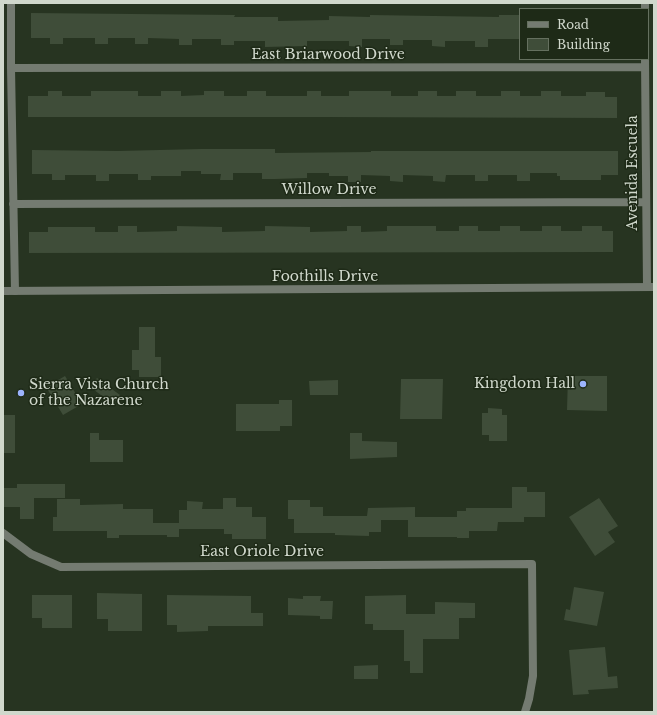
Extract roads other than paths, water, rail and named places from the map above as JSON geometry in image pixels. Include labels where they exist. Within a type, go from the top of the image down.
[{"type":"street","points":[[11,3],[13,204],[16,291]]},
{"type":"street","name":"East Briarwood Drive","points":[[11,68],[645,63]]},
{"type":"street","name":"Avenida Escuela","points":[[645,63],[646,202],[650,287]]},
{"type":"street","name":"Willow Drive","points":[[13,204],[646,202]]},
{"type":"street","name":"Foothills Drive","points":[[3,292],[650,287]]},
{"type":"street","name":"East Oriole Drive","points":[[3,533],[31,554],[61,567],[532,564],[533,676],[529,699],[524,712]]},
{"type":"place","name":"Kingdom Hall","points":[[583,384]]},
{"type":"place","name":"Sierra Vista Church of the Nazarene","points":[[21,393]]}]
